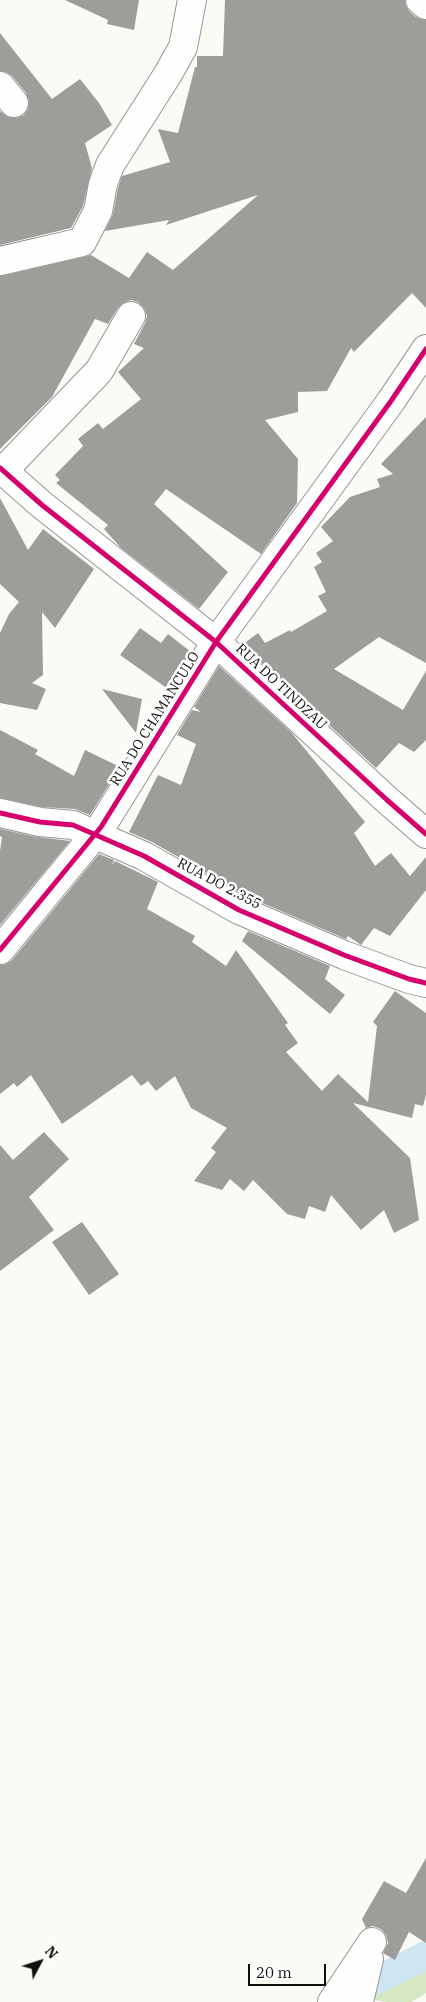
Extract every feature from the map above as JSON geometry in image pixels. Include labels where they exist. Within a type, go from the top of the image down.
[{"type":"street","points":[[0,262],[82,242],[98,211],[110,165],[183,47],[192,0]]},
{"type":"street","points":[[420,0],[426,5]]},
{"type":"street","points":[[2,470],[99,371],[131,316]]},
{"type":"street","name":"RUA DO CHAMANCULO","points":[[0,950],[95,834],[216,642],[386,408],[426,349]]},
{"type":"street","name":"RUA DO TINDZAU","points":[[2,470],[42,505],[216,642],[386,800],[426,834]]},
{"type":"street","name":"RUA DO 2.355","points":[[0,813],[40,822],[73,825],[144,856],[239,910],[344,955],[409,979],[426,983]]},
{"type":"street","points":[[332,2002],[372,1942],[359,2002]]},
{"type":"green space","points":[[369,1958],[411,1970],[420,1959],[426,1961],[426,1993],[412,2002],[386,2002],[357,1998]]},
{"type":"building","points":[[65,0],[139,0],[134,30],[107,24],[108,20]]},
{"type":"building","points":[[225,0],[405,0],[410,12],[416,17],[426,20],[426,308],[412,293],[354,352],[351,348],[327,391],[298,392],[298,412],[265,420],[298,459],[297,503],[261,554],[166,489],[154,504],[228,572],[199,609],[121,548],[104,529],[108,525],[56,483],[60,480],[55,475],[83,446],[78,439],[98,423],[103,429],[141,399],[118,372],[144,348],[134,344],[147,316],[144,308],[138,302],[131,300],[123,303],[118,308],[108,324],[95,319],[52,397],[0,449],[0,276],[91,255],[129,278],[147,252],[173,270],[258,195],[166,225],[169,220],[105,231],[113,214],[122,176],[170,162],[158,129],[178,133],[195,67],[197,67],[197,56],[223,56]]},
{"type":"building","points":[[0,33],[52,99],[80,79],[99,103],[112,125],[85,143],[92,168],[83,206],[71,228],[0,245],[0,111],[8,117],[17,118],[24,115],[28,109],[29,101],[26,93],[12,76],[0,71]]},
{"type":"building","points":[[426,417],[426,663],[379,637],[334,669],[403,710],[426,671],[426,740],[414,752],[399,743],[376,768],[242,645],[258,633],[265,643],[290,630],[291,632],[327,611],[318,596],[326,592],[314,567],[322,562],[316,553],[333,541],[321,527],[350,497],[380,487],[377,479],[393,474],[381,464]]},
{"type":"building","points":[[0,498],[28,550],[43,529],[94,569],[55,628],[42,612],[43,675],[32,683],[46,689],[37,710],[0,703],[0,633],[9,614],[19,602],[0,584]]},
{"type":"building","points":[[140,628],[161,643],[168,634],[191,652],[168,689],[120,655]]},
{"type":"building","points":[[219,666],[291,732],[365,822],[354,833],[375,866],[391,853],[410,876],[426,857],[426,890],[390,936],[374,928],[361,945],[348,936],[346,939],[246,896],[152,842],[129,832],[158,775],[181,785],[196,744],[177,735],[192,710],[201,712],[194,707]]},
{"type":"building","points":[[102,689],[142,699],[136,733]]},
{"type":"building","points":[[0,730],[38,750],[35,754],[74,776],[85,750],[120,767],[90,815],[75,809],[42,807],[0,798]]},
{"type":"building","points":[[0,829],[37,837],[70,841],[0,925],[0,851],[2,837],[0,836]]},
{"type":"building","points":[[99,854],[114,860],[112,865],[115,861],[158,882],[147,909],[195,936],[192,942],[226,966],[236,950],[288,1023],[285,1025],[298,1043],[286,1052],[322,1091],[338,1074],[368,1102],[377,1026],[373,1022],[395,991],[426,1013],[426,1095],[423,1106],[415,1104],[412,1118],[353,1103],[410,1158],[419,1220],[394,1233],[384,1210],[361,1230],[331,1195],[325,1212],[309,1206],[305,1219],[287,1214],[253,1180],[244,1191],[230,1179],[222,1190],[194,1181],[216,1152],[211,1148],[227,1128],[191,1108],[175,1076],[156,1091],[148,1081],[141,1086],[132,1075],[62,1124],[31,1075],[17,1087],[14,1083],[0,1094],[0,965],[12,960]]},
{"type":"building","points":[[248,931],[330,966],[325,979],[345,995],[330,1014],[242,941]]},
{"type":"building","points":[[44,1132],[69,1159],[29,1197],[54,1230],[0,1271],[0,1145],[13,1160]]},
{"type":"building","points":[[82,1222],[119,1274],[89,1295],[52,1242]]},
{"type":"building","points":[[426,1858],[426,1943],[409,1932],[395,1960],[383,1953],[388,1943],[386,1935],[381,1929],[373,1926],[366,1928],[362,1919],[384,1881],[406,1893]]},
{"type":"waterway","points":[[363,1987],[426,1955]]},
{"type":"cycle path","points":[[0,950],[101,827],[216,642],[391,401],[426,349]]},
{"type":"cycle path","points":[[0,468],[42,505],[216,642],[426,834]]},
{"type":"cycle path","points":[[0,813],[40,822],[73,825],[144,856],[239,910],[344,955],[409,979],[426,983]]}]
